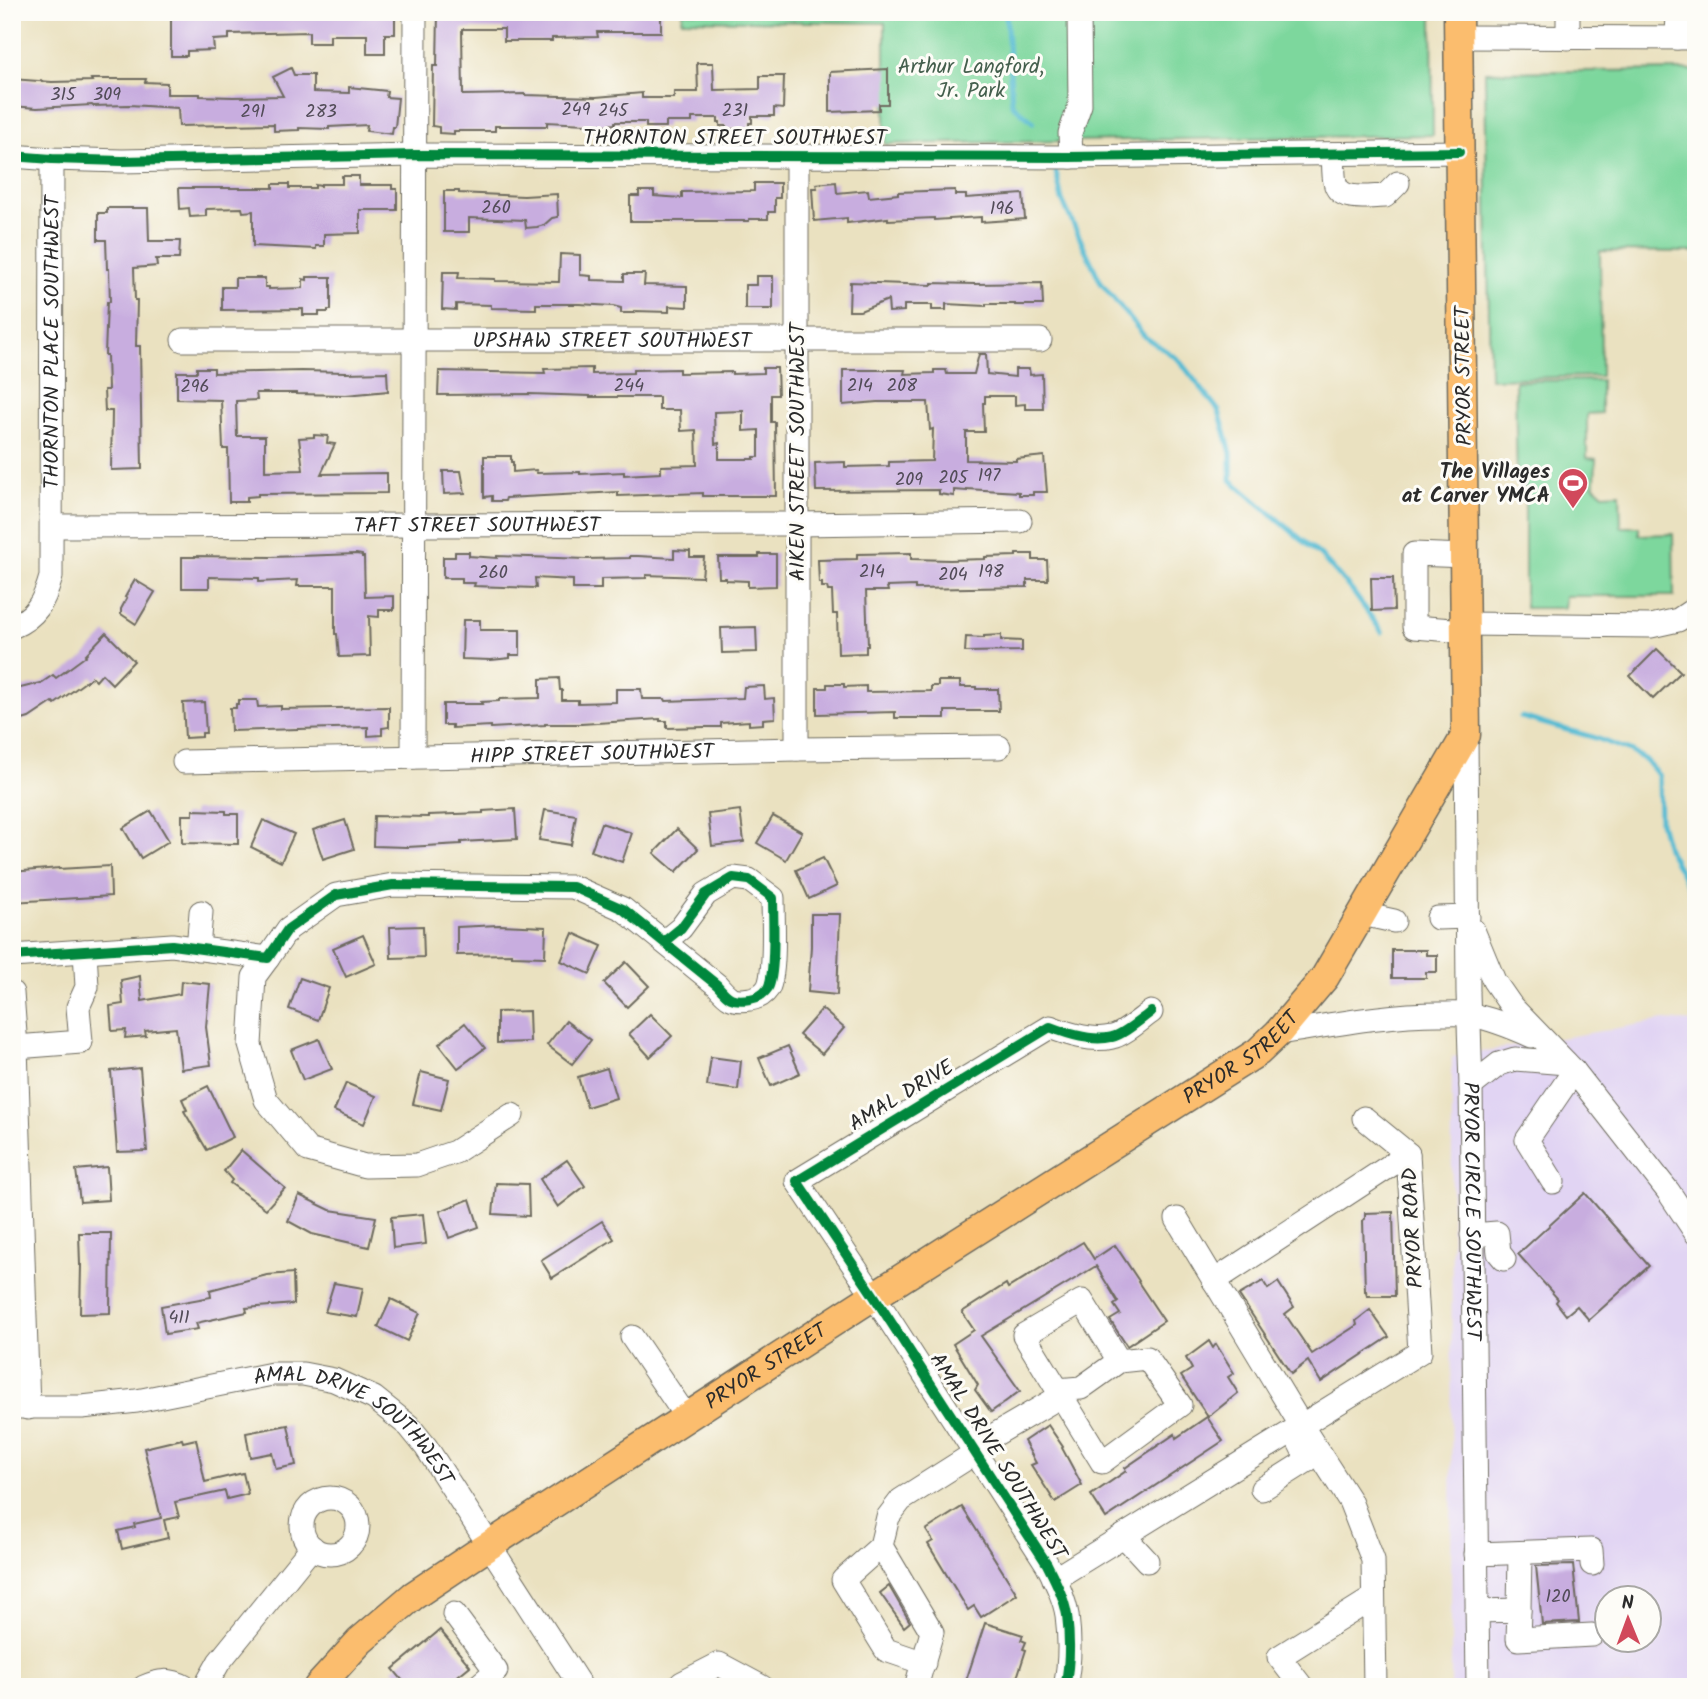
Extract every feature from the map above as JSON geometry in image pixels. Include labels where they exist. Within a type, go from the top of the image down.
[{"type":"main road","name":"PRYOR STREET","points":[[318,1687],[360,1642],[413,1596],[874,1296],[1258,1052],[1278,1033],[1325,977],[1466,735],[1458,25]]},
{"type":"street","points":[[414,757],[415,12]]},
{"type":"street","points":[[1070,157],[1070,133],[1080,105],[1079,12]]},
{"type":"street","points":[[1568,12],[1568,38]]},
{"type":"street","points":[[1458,25],[1568,38],[1686,38],[1678,12]]},
{"type":"street","name":"THORNTON STREET SOUTHWEST","points":[[12,156],[122,161],[415,155],[1070,157],[1459,152]]},
{"type":"street","points":[[1334,154],[1335,186],[1348,196],[1385,196],[1398,183]]},
{"type":"street","name":"AIKEN STREET SOUTHWEST","points":[[797,156],[797,749]]},
{"type":"street","name":"THORNTON PLACE SOUTHWEST","points":[[52,159],[52,526]]},
{"type":"street","name":"UPSHAW STREET SOUTHWEST","points":[[183,340],[1041,340]]},
{"type":"street","name":"TAFT STREET SOUTHWEST","points":[[52,526],[1020,522]]},
{"type":"street","points":[[12,627],[27,621],[45,598],[51,577],[52,526]]},
{"type":"street","points":[[1465,556],[1414,554],[1414,627],[1651,626],[1678,620],[1696,608]]},
{"type":"street","name":"PRYOR CIRCLE SOUTHWEST","points":[[1466,735],[1474,1372],[1487,1480],[1476,1554],[1478,1687]]},
{"type":"street","name":"HIPP STREET SOUTHWEST","points":[[184,762],[999,747]]},
{"type":"street","points":[[512,1115],[455,1152],[417,1165],[365,1166],[308,1150],[266,1100],[250,1045],[254,977],[288,929],[335,895],[393,885],[573,887],[624,909],[717,985],[728,998],[741,1001],[757,998],[768,988],[772,972],[773,898],[748,880],[733,878],[706,894],[681,928],[665,941]]},
{"type":"street","points":[[198,949],[201,912]]},
{"type":"street","points":[[1362,914],[1394,921]]},
{"type":"street","points":[[1438,918],[1468,917],[1494,981],[1512,1007],[1570,1067],[1668,1191],[1696,1233]]},
{"type":"street","points":[[12,956],[172,945],[268,958]]},
{"type":"street","points":[[16,1047],[81,1042],[78,1007],[87,987],[85,951]]},
{"type":"street","points":[[12,993],[16,1047],[20,1407]]},
{"type":"street","name":"AMAL DRIVE","points":[[874,1296],[797,1181],[1050,1027],[1089,1038],[1114,1037],[1151,1013]]},
{"type":"street","points":[[1278,1033],[1411,1014],[1469,1014],[1505,1023],[1547,1043]]},
{"type":"street","points":[[1471,1086],[1499,1064],[1515,1059],[1570,1067]]},
{"type":"street","points":[[1553,1182],[1527,1140],[1570,1067]]},
{"type":"street","points":[[1364,1118],[1408,1154]]},
{"type":"street","name":"PRYOR ROAD","points":[[1054,1579],[1420,1352],[1408,1154],[1214,1281]]},
{"type":"street","points":[[1177,1219],[1298,1428],[1350,1501],[1373,1560],[1375,1687]]},
{"type":"street","points":[[1472,1235],[1497,1233],[1499,1253],[1504,1259]]},
{"type":"street","name":"AMAL DRIVE SOUTHWEST","points":[[874,1296],[1047,1564],[1067,1615],[1069,1666],[1065,1687]]},
{"type":"street","points":[[924,1662],[886,1650],[843,1580],[881,1546],[888,1517],[901,1500],[1059,1393],[1081,1388],[1119,1360],[1147,1358],[1180,1405],[1102,1462],[1059,1393],[1024,1335],[1082,1301],[1119,1360]]},
{"type":"street","points":[[632,1337],[687,1418]]},
{"type":"street","name":"AMAL DRIVE SOUTHWEST","points":[[20,1407],[82,1407],[137,1401],[272,1374],[303,1374],[334,1380],[374,1398],[409,1426],[426,1447],[581,1687]]},
{"type":"street","points":[[1262,1489],[1308,1460],[1298,1428]]},
{"type":"street","points":[[1124,1536],[1147,1560]]},
{"type":"street","points":[[881,1546],[932,1632],[916,1687]]},
{"type":"street","points":[[205,1687],[219,1662],[312,1547]]},
{"type":"street","points":[[1476,1554],[1591,1550],[1592,1564]]},
{"type":"street","points":[[1520,1553],[1518,1639],[1592,1635]]},
{"type":"street","points":[[1302,1687],[1279,1657],[1373,1598]]},
{"type":"street","points":[[1477,1611],[1519,1610]]},
{"type":"street","points":[[454,1614],[496,1671],[477,1687]]},
{"type":"street","points":[[678,1687],[719,1664],[762,1687]]},
{"type":"street","points":[[144,1687],[156,1682],[175,1682],[185,1687]]},
{"type":"shaded area","points":[[1664,1020],[1696,1022],[1696,1687],[1451,1687],[1452,1057]]},
{"type":"green space","name":"Arthur Langford, Jr. Park","points":[[683,12],[1432,12],[1433,135],[885,144],[885,23],[682,20]]},
{"type":"green space","points":[[1696,70],[1696,252],[1600,251],[1601,376],[1490,379],[1485,72]]},
{"type":"green space","name":"The Villages at Carver YMCA","points":[[1601,380],[1601,413],[1587,414],[1587,458],[1596,459],[1593,485],[1603,494],[1620,493],[1621,527],[1639,527],[1639,535],[1673,534],[1674,596],[1565,596],[1564,608],[1525,608],[1525,485],[1517,484],[1515,381]]},
{"type":"building","points":[[171,12],[395,12],[395,34],[385,34],[385,54],[367,54],[367,35],[330,35],[330,43],[309,43],[309,32],[229,34],[229,39],[213,40],[214,50],[187,51],[187,56],[171,56]]},
{"type":"building","points":[[438,12],[661,12],[661,32],[597,32],[598,37],[504,41],[504,29],[462,29],[463,95],[596,97],[642,93],[642,98],[674,98],[674,92],[698,92],[697,63],[713,63],[714,90],[760,89],[760,76],[784,76],[783,109],[774,108],[774,116],[752,116],[749,129],[726,129],[726,126],[720,126],[718,118],[692,118],[692,122],[666,122],[666,127],[646,127],[646,122],[615,122],[606,125],[547,122],[547,126],[495,126],[495,131],[439,133],[439,127],[432,126],[433,66],[437,66]]},
{"type":"building","points":[[291,68],[294,75],[313,75],[313,92],[349,93],[349,87],[387,91],[386,97],[398,98],[392,134],[366,131],[367,125],[274,131],[274,124],[179,126],[178,108],[129,105],[37,108],[12,106],[12,79],[52,82],[146,79],[145,82],[167,83],[167,94],[283,96],[273,77]]},
{"type":"building","points":[[888,69],[888,104],[879,104],[879,110],[830,112],[830,72]]},
{"type":"building","points":[[342,176],[359,176],[359,185],[392,185],[392,189],[397,189],[397,210],[360,210],[360,233],[324,234],[324,246],[316,246],[316,249],[253,246],[253,211],[243,212],[242,208],[206,209],[206,216],[190,217],[189,208],[180,209],[179,188],[273,188],[273,184],[289,184],[289,188],[315,188],[315,185],[321,184],[342,184]]},
{"type":"building","points":[[836,182],[837,193],[868,190],[869,197],[898,192],[955,190],[955,195],[966,195],[966,198],[1023,194],[1025,219],[981,222],[981,217],[934,220],[888,218],[847,223],[847,218],[814,221],[812,188],[817,188],[816,184]]},
{"type":"building","points":[[754,183],[780,183],[780,198],[775,198],[775,212],[768,212],[768,219],[630,221],[630,196],[639,196],[639,191],[654,191],[654,196],[682,198],[682,192],[754,191]]},
{"type":"building","points":[[444,191],[524,196],[557,194],[558,217],[552,218],[544,225],[526,228],[525,220],[469,218],[469,232],[444,232]]},
{"type":"building","points":[[107,208],[148,208],[149,241],[180,241],[179,259],[156,259],[157,266],[134,268],[137,300],[136,346],[140,346],[142,469],[111,470],[112,411],[105,411],[104,390],[108,390],[105,355],[107,302],[110,302],[109,269],[106,240],[98,240],[98,213],[107,213]]},
{"type":"building","points":[[560,254],[580,255],[580,275],[591,276],[591,280],[624,281],[624,274],[645,274],[644,285],[687,286],[687,307],[669,306],[669,312],[634,313],[621,313],[621,308],[613,306],[579,304],[536,304],[536,309],[456,304],[456,310],[442,309],[443,272],[459,272],[458,278],[559,282]]},
{"type":"building","points":[[756,276],[773,276],[773,309],[745,309],[745,285],[756,285]]},
{"type":"building","points":[[307,277],[331,277],[331,310],[328,312],[303,315],[303,309],[222,310],[222,287],[235,287],[235,278],[265,278],[265,287],[269,289],[303,288],[303,279],[307,280]]},
{"type":"building","points":[[850,282],[932,285],[1042,283],[1043,305],[946,304],[946,310],[932,310],[932,305],[904,305],[904,311],[889,312],[888,300],[860,311],[849,311]]},
{"type":"building","points":[[979,354],[986,354],[987,374],[1015,377],[1015,369],[1029,369],[1030,375],[1042,374],[1043,409],[1025,409],[1025,404],[1015,405],[1015,396],[985,396],[984,432],[966,432],[966,460],[1016,461],[1044,456],[1047,492],[1019,495],[1019,492],[967,489],[954,490],[954,496],[939,494],[939,490],[816,491],[815,463],[845,462],[845,467],[932,461],[933,429],[930,430],[928,402],[843,405],[843,370],[905,370],[904,374],[946,370],[947,374],[974,374]]},
{"type":"building","points":[[197,368],[214,368],[214,373],[387,372],[388,391],[346,395],[256,393],[257,400],[236,401],[237,436],[265,436],[265,471],[303,470],[299,438],[328,436],[327,443],[335,444],[321,474],[387,473],[387,493],[258,494],[247,497],[247,502],[229,502],[228,449],[223,449],[221,400],[177,399],[177,372],[197,372]]},
{"type":"building","points":[[592,368],[592,374],[679,369],[679,373],[732,374],[763,373],[763,368],[777,368],[778,395],[771,395],[771,422],[775,422],[776,496],[703,496],[703,493],[618,496],[618,492],[506,498],[505,501],[492,501],[492,496],[484,497],[484,456],[511,456],[513,472],[624,472],[624,475],[661,473],[661,466],[697,465],[696,430],[681,431],[680,410],[659,410],[659,397],[438,395],[439,371],[545,373],[544,369]],"holes":[[[743,411],[743,431],[759,430],[759,457],[719,459],[719,443],[715,444],[714,412]]]},
{"type":"building","points":[[443,471],[461,471],[465,493],[444,494]]},
{"type":"building","points":[[674,550],[690,551],[690,557],[704,557],[702,577],[646,575],[646,578],[601,579],[601,589],[573,589],[573,580],[535,578],[536,588],[474,586],[475,583],[462,583],[462,578],[443,578],[443,557],[455,557],[455,552],[497,558],[586,559],[630,556],[674,558]]},
{"type":"building","points":[[911,553],[911,559],[950,560],[1033,554],[1033,560],[1047,560],[1048,580],[1027,580],[1027,587],[915,589],[915,586],[887,587],[888,591],[866,591],[866,653],[838,654],[837,614],[833,614],[832,591],[819,583],[818,560],[857,559],[857,554]]},
{"type":"building","points":[[356,554],[364,557],[365,597],[394,596],[394,610],[379,610],[379,617],[369,616],[370,656],[339,657],[335,634],[335,586],[297,586],[298,580],[259,582],[259,578],[209,577],[209,588],[182,588],[182,557]]},
{"type":"building","points":[[759,554],[776,554],[776,586],[748,587],[748,581],[719,578],[718,557],[759,557]]},
{"type":"building","points":[[1371,578],[1393,578],[1394,610],[1372,611]]},
{"type":"building","points":[[135,580],[155,592],[136,624],[121,614],[127,598],[125,597]]},
{"type":"building","points":[[463,620],[480,620],[480,630],[520,630],[520,655],[491,660],[462,659]]},
{"type":"building","points":[[756,627],[757,652],[722,653],[721,628]]},
{"type":"building","points":[[106,633],[134,661],[112,684],[102,674],[96,681],[92,677],[55,704],[53,702],[29,718],[12,723],[12,690],[41,683],[53,675],[56,678],[86,656]]},
{"type":"building","points":[[1001,635],[1001,640],[1022,641],[1022,651],[965,652],[966,637]]},
{"type":"building","points":[[1657,649],[1681,672],[1653,699],[1630,676]]},
{"type":"building","points":[[559,678],[562,700],[578,700],[578,703],[616,702],[616,689],[641,689],[642,699],[666,701],[743,698],[744,687],[764,686],[765,699],[774,698],[775,718],[763,719],[763,724],[749,725],[749,721],[721,723],[721,727],[667,728],[667,721],[660,719],[491,728],[452,728],[452,725],[443,725],[443,704],[482,704],[481,702],[499,699],[540,698],[540,679]]},
{"type":"building","points":[[938,681],[960,681],[960,687],[998,689],[999,711],[945,711],[945,718],[895,718],[895,712],[817,714],[817,688],[827,688],[827,684],[844,684],[844,687],[866,686],[866,692],[931,691],[931,686],[938,686]]},
{"type":"building","points":[[238,700],[257,700],[258,707],[281,706],[281,709],[389,707],[389,727],[382,728],[382,735],[368,736],[368,727],[231,731],[230,708],[236,708]]},
{"type":"building","points":[[204,702],[206,733],[202,733],[202,737],[185,738],[183,703]]},
{"type":"building","points":[[515,809],[517,839],[407,847],[373,846],[374,816],[428,817]]},
{"type":"building","points":[[193,810],[238,814],[238,844],[182,843],[182,815],[193,815]]},
{"type":"building","points":[[545,810],[576,815],[571,845],[539,840]]},
{"type":"building","points":[[740,810],[744,842],[712,846],[708,814]]},
{"type":"building","points":[[151,811],[169,841],[141,858],[123,828]]},
{"type":"building","points":[[773,816],[802,832],[786,860],[757,843]]},
{"type":"building","points":[[263,820],[294,834],[281,862],[251,847]]},
{"type":"building","points":[[345,820],[354,849],[323,859],[313,830]]},
{"type":"building","points":[[601,823],[632,833],[622,862],[591,851]]},
{"type":"building","points":[[677,829],[698,849],[676,872],[654,853]]},
{"type":"building","points":[[823,858],[837,886],[809,899],[796,870]]},
{"type":"building","points":[[110,866],[111,896],[12,902],[12,872]]},
{"type":"building","points":[[811,914],[840,914],[837,995],[808,992]]},
{"type":"building","points":[[423,926],[424,957],[391,958],[390,927]]},
{"type":"building","points":[[457,927],[546,927],[545,957],[512,954],[457,955]]},
{"type":"building","points":[[573,933],[602,946],[590,974],[561,961]]},
{"type":"building","points":[[363,935],[376,964],[346,977],[333,948]]},
{"type":"building","points":[[1392,950],[1426,950],[1426,955],[1437,955],[1437,972],[1426,972],[1426,978],[1392,978]]},
{"type":"building","points":[[626,962],[649,986],[627,1007],[604,983]]},
{"type":"building","points":[[140,976],[142,1001],[180,994],[181,981],[210,984],[206,1027],[211,1065],[181,1069],[176,1028],[145,1031],[146,1036],[125,1038],[126,1030],[112,1031],[110,1006],[123,1004],[121,980]]},
{"type":"building","points":[[300,978],[329,988],[318,1020],[289,1009]]},
{"type":"building","points":[[822,1009],[844,1028],[822,1054],[799,1035]]},
{"type":"building","points":[[529,1011],[530,1042],[497,1043],[497,1012]]},
{"type":"building","points":[[650,1014],[672,1036],[650,1057],[629,1034]]},
{"type":"building","points":[[566,1021],[591,1040],[572,1064],[547,1045]]},
{"type":"building","points":[[465,1023],[485,1048],[458,1068],[439,1044]]},
{"type":"building","points":[[319,1039],[332,1069],[303,1080],[291,1050]]},
{"type":"building","points":[[788,1046],[800,1073],[771,1086],[759,1058]]},
{"type":"building","points":[[711,1057],[741,1061],[738,1090],[707,1086]]},
{"type":"building","points":[[140,1068],[147,1151],[117,1152],[111,1071]]},
{"type":"building","points":[[607,1068],[616,1098],[587,1107],[578,1077]]},
{"type":"building","points":[[421,1072],[449,1079],[441,1110],[413,1104]]},
{"type":"building","points":[[346,1083],[376,1096],[364,1124],[334,1111]]},
{"type":"building","points":[[208,1086],[233,1137],[207,1150],[184,1111],[187,1110],[182,1099]]},
{"type":"building","points":[[241,1150],[285,1188],[266,1209],[230,1183],[232,1180],[224,1171]]},
{"type":"building","points":[[567,1160],[585,1186],[558,1207],[540,1179]]},
{"type":"building","points":[[107,1167],[109,1200],[80,1202],[76,1170]]},
{"type":"building","points":[[496,1183],[528,1184],[529,1216],[493,1214]]},
{"type":"building","points":[[1585,1193],[1649,1266],[1589,1320],[1577,1306],[1566,1315],[1556,1302],[1558,1299],[1518,1254]]},
{"type":"building","points":[[299,1195],[330,1210],[376,1217],[369,1247],[312,1234],[288,1221]]},
{"type":"building","points":[[470,1199],[479,1227],[449,1238],[440,1211]]},
{"type":"building","points":[[1393,1212],[1395,1296],[1367,1296],[1363,1220],[1365,1213]]},
{"type":"building","points":[[423,1214],[426,1244],[393,1248],[391,1217]]},
{"type":"building","points":[[602,1221],[614,1239],[552,1278],[541,1260]]},
{"type":"building","points":[[79,1233],[111,1233],[110,1313],[80,1314]]},
{"type":"building","points":[[1083,1242],[1094,1259],[1115,1245],[1164,1321],[1127,1346],[1110,1320],[1120,1314],[1114,1305],[1118,1302],[1096,1266],[981,1336],[1020,1391],[991,1412],[975,1390],[978,1385],[953,1344],[974,1330],[962,1312],[1006,1284],[1008,1288]]},
{"type":"building","points":[[293,1273],[294,1304],[246,1308],[247,1312],[196,1323],[198,1329],[165,1334],[161,1306],[211,1297],[210,1290],[267,1275]]},
{"type":"building","points":[[1263,1281],[1268,1289],[1278,1282],[1294,1307],[1285,1314],[1312,1354],[1357,1325],[1356,1321],[1370,1310],[1389,1337],[1321,1382],[1308,1361],[1291,1374],[1239,1295]]},
{"type":"building","points":[[334,1283],[363,1288],[357,1317],[325,1312]]},
{"type":"building","points":[[391,1299],[420,1313],[407,1341],[378,1327]]},
{"type":"building","points":[[1209,1341],[1213,1348],[1216,1344],[1234,1373],[1228,1377],[1238,1393],[1208,1417],[1181,1376],[1192,1369],[1186,1358]]},
{"type":"building","points":[[1207,1417],[1223,1441],[1106,1518],[1091,1495],[1175,1434],[1176,1438]]},
{"type":"building","points":[[288,1425],[296,1465],[276,1469],[272,1453],[250,1457],[246,1433]]},
{"type":"building","points":[[1048,1425],[1063,1447],[1082,1485],[1055,1502],[1031,1465],[1036,1463],[1024,1441]]},
{"type":"building","points":[[182,1439],[183,1442],[196,1439],[205,1482],[243,1473],[248,1494],[227,1499],[225,1491],[175,1502],[179,1517],[164,1520],[168,1538],[122,1549],[118,1531],[161,1518],[144,1448]]},
{"type":"building","points":[[962,1507],[1017,1594],[981,1617],[974,1606],[968,1610],[928,1544],[933,1541],[926,1530]]},
{"type":"building","points":[[1573,1565],[1579,1622],[1542,1624],[1536,1566]]},
{"type":"building","points":[[889,1586],[910,1622],[904,1627],[880,1593]]},
{"type":"building","points":[[985,1623],[1023,1635],[1021,1640],[1026,1642],[1023,1649],[1026,1650],[1014,1687],[964,1687]]},
{"type":"building","points":[[440,1630],[470,1666],[444,1687],[408,1687],[393,1669]]},
{"type":"waterway","points":[[1006,12],[1012,104],[1033,122]]},
{"type":"waterway","points":[[1056,172],[1062,200],[1101,283],[1145,337],[1178,359],[1219,411],[1231,453],[1231,480],[1321,556],[1353,592],[1382,632]]},
{"type":"waterway","points":[[1521,717],[1596,738],[1646,760],[1659,776],[1660,822],[1667,848],[1696,900]]},
{"type":"cycle path","points":[[12,156],[122,161],[415,155],[1069,157],[1459,152]]},
{"type":"cycle path","points":[[12,956],[172,945],[268,958],[288,929],[336,895],[393,885],[573,887],[623,909],[728,996],[744,1000],[762,994],[771,981],[773,898],[749,880],[733,878],[706,894],[681,928],[665,941]]},
{"type":"cycle path","points":[[1065,1687],[1069,1651],[1067,1615],[1047,1564],[797,1181],[1050,1027],[1096,1039],[1112,1037],[1151,1012]]},
{"type":"place","name":"The Villages at Carver YMCA","points":[[1573,510]]}]
